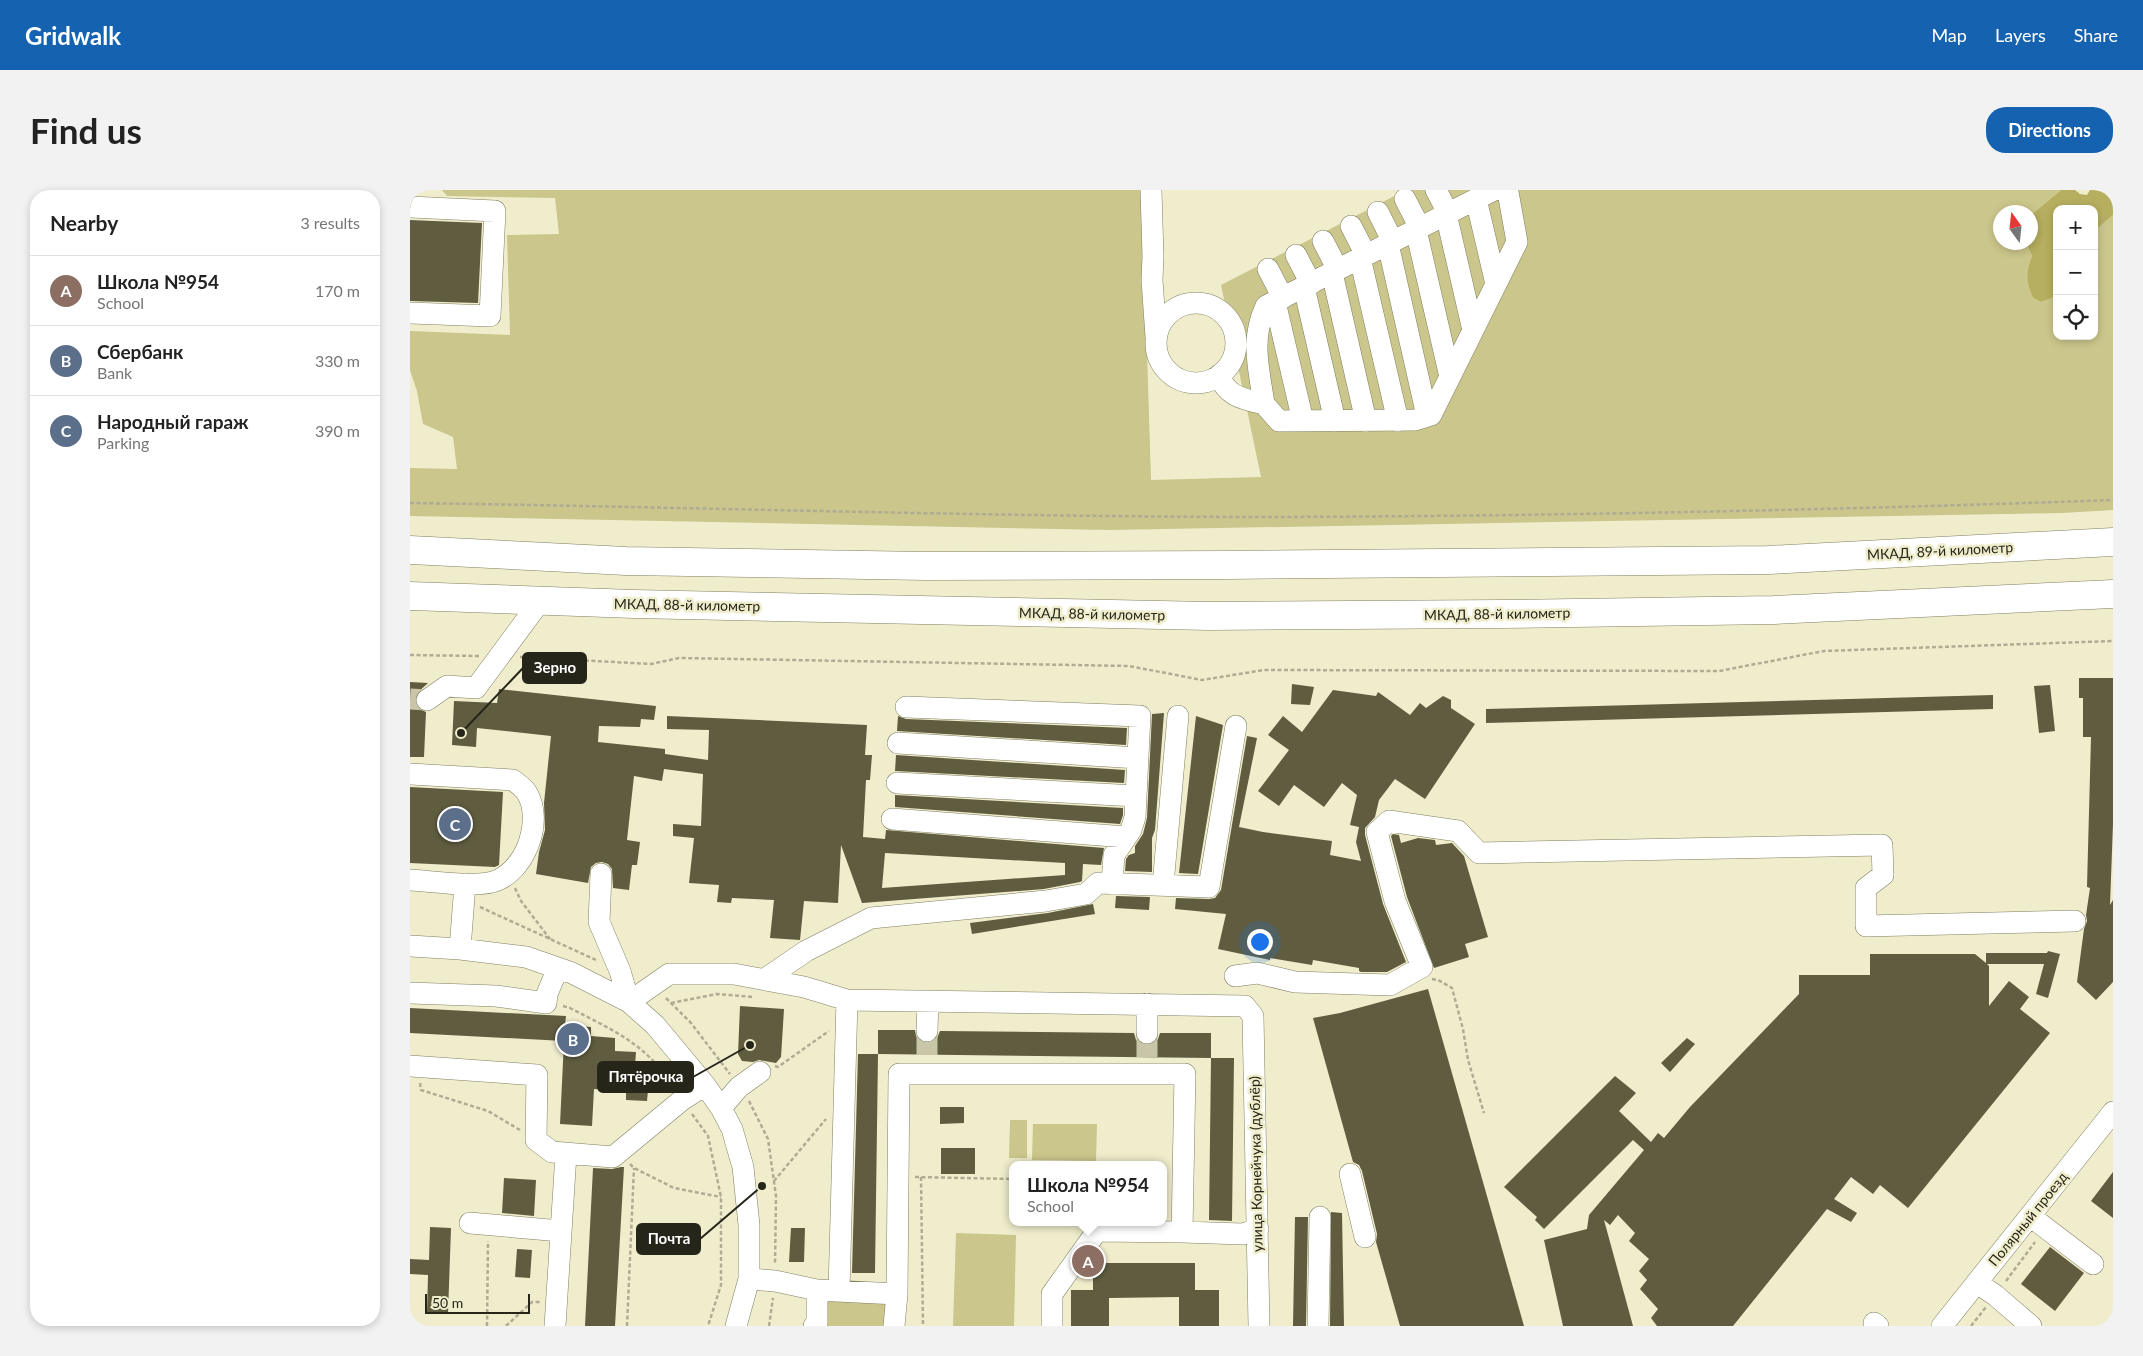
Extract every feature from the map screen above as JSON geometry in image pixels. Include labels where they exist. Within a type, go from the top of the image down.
[{"type":"highway","name":"МКАД, 89-й километр","points":[[410,550],[626,560],[926,566],[1768,560],[2113,542]]},
{"type":"highway","name":"МКАД, 88-й километр","points":[[410,596],[634,604],[1209,616],[1774,610],[2113,594]]},
{"type":"street","points":[[1151,190],[1152,280],[1156,337],[1158,355],[1167,370],[1174,376],[1190,382],[1199,382],[1219,375],[1229,364],[1236,339],[1230,322],[1225,315],[1210,305],[1201,303],[1184,304],[1168,314],[1158,328],[1156,337]]},
{"type":"street","points":[[1436,190],[1447,214],[1473,330]]},
{"type":"street","points":[[1496,284],[1481,194],[1447,214],[1266,306],[1258,322],[1256,347],[1264,404],[1279,421],[1398,421],[1415,420],[1431,415],[1517,242],[1508,192],[1502,190]]},
{"type":"street","points":[[1405,199],[1418,229],[1450,377]]},
{"type":"street","points":[[410,207],[495,210],[490,316],[410,313]]},
{"type":"street","points":[[1378,212],[1390,243],[1427,416]]},
{"type":"street","points":[[1351,226],[1363,257],[1398,421]]},
{"type":"street","points":[[1323,241],[1335,271],[1366,421]]},
{"type":"street","points":[[1296,255],[1308,285],[1335,421]]},
{"type":"street","points":[[1153,256],[1156,273],[1164,288],[1184,304]]},
{"type":"street","points":[[1268,268],[1279,300],[1303,421]]},
{"type":"street","points":[[1219,375],[1232,395],[1246,401],[1264,404]]},
{"type":"street","points":[[427,700],[447,686],[476,688],[541,600]]},
{"type":"street","points":[[906,706],[1140,716],[1134,817],[1131,830],[1114,855],[1112,884]]},
{"type":"street","points":[[1163,885],[1178,716]]},
{"type":"street","points":[[760,988],[806,951],[871,918],[1046,901],[1086,894],[1098,883],[1208,887],[1236,726]]},
{"type":"street","points":[[898,743],[1138,758]]},
{"type":"street","points":[[410,774],[513,780],[523,787],[528,794],[532,823],[530,842],[522,858],[508,873],[498,880],[464,892],[410,880]]},
{"type":"street","points":[[897,782],[1136,796]]},
{"type":"street","points":[[892,819],[1126,836]]},
{"type":"street","points":[[1235,976],[1257,973],[1295,982],[1390,985],[1422,967],[1395,901],[1377,832],[1389,821],[1458,831],[1479,853],[1882,845],[1883,875],[1866,888],[1866,926],[2076,921]]},
{"type":"street","points":[[601,874],[600,922],[620,971],[628,1002]]},
{"type":"street","points":[[460,949],[464,892]]},
{"type":"street","points":[[410,946],[460,949],[526,957],[558,968],[628,1002],[655,1024],[706,1085],[721,1108],[732,1129],[743,1167],[749,1225],[749,1279],[736,1326]]},
{"type":"street","points":[[410,994],[496,996],[546,1003],[546,994],[558,968]]},
{"type":"street","points":[[628,1002],[669,974],[734,974],[760,988],[804,987],[846,1009],[928,1001],[1147,1004],[1147,1033]]},
{"type":"street","points":[[927,1030],[928,1001]]},
{"type":"street","name":"улица Корнейчука (дублёр)","points":[[1147,1004],[1245,1006],[1253,1016],[1259,1326]]},
{"type":"street","points":[[839,1291],[846,1009]]},
{"type":"street","points":[[894,1326],[897,1294],[899,1074],[928,1064],[1147,1066],[1185,1074],[1182,1232]]},
{"type":"street","points":[[413,1066],[537,1075],[536,1140],[552,1152],[613,1158],[682,1100],[706,1085]]},
{"type":"street","points":[[721,1108],[739,1087],[764,1069]]},
{"type":"street","name":"Полярный проезд","points":[[1942,1326],[2113,1112]]},
{"type":"street","points":[[555,1326],[566,1154]]},
{"type":"street","points":[[1350,1174],[1365,1237]]},
{"type":"street","points":[[2030,1216],[2093,1264]]},
{"type":"street","points":[[1318,1326],[1320,1217]]},
{"type":"street","points":[[479,1223],[561,1231]]},
{"type":"street","points":[[1052,1326],[1052,1294],[1097,1231],[1243,1234],[1258,1229]]},
{"type":"street","points":[[749,1279],[775,1281],[817,1290],[897,1294]]},
{"type":"street","points":[[1977,1283],[1995,1295],[2031,1326]]},
{"type":"street","points":[[814,1326],[817,1323],[817,1290]]},
{"type":"path","points":[[410,503],[1006,515],[1276,517],[1775,510],[2113,500]]},
{"type":"path","points":[[410,655],[500,656],[652,664],[679,658],[1129,666],[1202,680],[1264,670],[1719,671],[1824,651],[2113,642]]},
{"type":"path","points":[[508,873],[521,901],[550,939]]},
{"type":"path","points":[[464,892],[550,939],[620,971]]},
{"type":"path","points":[[1429,979],[1438,980],[1452,988],[1463,1029],[1468,1060],[1484,1113]]},
{"type":"path","points":[[647,988],[663,995],[691,1023],[748,1100],[768,1139],[776,1196],[775,1281],[769,1326]]},
{"type":"path","points":[[671,1003],[760,988]]},
{"type":"path","points":[[546,1003],[570,1008],[629,1038],[661,1067],[708,1136],[722,1197],[721,1285],[708,1326]]},
{"type":"path","points":[[764,1069],[778,1067],[846,1009]]},
{"type":"path","points":[[413,1066],[421,1090],[488,1111],[536,1140]]},
{"type":"path","points":[[774,1181],[844,1096]]},
{"type":"path","points":[[620,1152],[634,1168],[674,1188],[722,1197]]},
{"type":"path","points":[[627,1326],[634,1168]]},
{"type":"path","points":[[898,1177],[1009,1179]]},
{"type":"path","points":[[921,1177],[924,1326]]},
{"type":"path","points":[[479,1223],[487,1326]]},
{"type":"path","points":[[506,1326],[532,1302],[557,1303]]},
{"type":"shaded area","points":[[442,190],[1142,190],[1151,480],[1261,477],[1221,285],[1406,190],[2061,190],[2038,209],[2038,205],[1993,205],[1993,250],[2029,250],[2032,256],[2027,277],[2033,298],[2041,302],[2053,298],[2053,340],[2098,340],[2098,228],[2113,215],[2113,510],[2062,513],[1109,530],[410,516],[410,468],[457,469],[453,437],[423,424],[417,391],[410,370],[410,331],[510,335],[507,235],[559,234],[555,198],[447,196]]},
{"type":"shaded area","points":[[2061,190],[2075,190],[2080,194],[2087,195],[2090,190],[2113,190],[2113,215],[2098,228],[2098,205],[2053,205],[2053,298],[2041,302],[2033,298],[2029,288],[2027,273],[2032,256],[2029,250],[2038,250],[2038,209]]},
{"type":"shaded area","points":[[1010,1120],[1027,1120],[1027,1158],[1009,1158]]},
{"type":"shaded area","points":[[1033,1124],[1097,1124],[1096,1161],[1032,1160]]},
{"type":"shaded area","points":[[956,1233],[1016,1235],[1014,1326],[953,1326]]},
{"type":"shaded area","points":[[821,1294],[893,1297],[889,1326],[826,1326]]},
{"type":"building","points":[[410,220],[482,223],[478,303],[410,301]]},
{"type":"building","points":[[2079,678],[2113,678],[2113,824],[2110,905],[2113,900],[2113,982],[2096,1000],[2077,982],[2084,929],[2087,921],[2086,915],[2090,888],[2087,887],[2091,737],[2083,737],[2083,698],[2079,698]]},
{"type":"building","points":[[410,682],[428,683],[416,694],[415,701],[417,708],[426,712],[424,757],[410,757]]},
{"type":"building","points":[[1292,684],[1314,687],[1310,705],[1291,704]]},
{"type":"building","points":[[2050,685],[2055,731],[2039,733],[2034,686]]},
{"type":"building","points":[[499,689],[656,706],[654,720],[641,719],[640,727],[599,726],[598,742],[665,749],[665,754],[708,760],[709,730],[667,729],[667,716],[867,725],[865,755],[872,755],[870,780],[866,780],[863,837],[885,839],[886,830],[1104,848],[1101,865],[1083,864],[1082,881],[1044,889],[862,903],[841,845],[838,903],[804,901],[800,940],[770,938],[774,900],[732,898],[731,903],[717,902],[719,885],[689,883],[694,838],[673,836],[673,824],[701,826],[703,774],[664,769],[662,781],[634,776],[627,840],[640,842],[637,865],[632,865],[629,890],[613,888],[612,869],[608,864],[602,862],[596,863],[591,867],[588,883],[536,874],[545,830],[544,803],[551,736],[477,728],[476,747],[452,745],[454,701],[497,703]],"holes":[[[885,853],[1065,863],[1065,875],[882,888]]]},
{"type":"building","points":[[1333,690],[1376,696],[1378,692],[1410,715],[1420,703],[1426,708],[1443,696],[1451,700],[1451,708],[1475,724],[1425,799],[1395,779],[1379,800],[1375,817],[1365,828],[1365,835],[1383,904],[1406,962],[1387,972],[1361,972],[1359,968],[1313,960],[1312,965],[1270,958],[1270,960],[1218,949],[1226,914],[1175,909],[1176,898],[1215,898],[1221,890],[1247,736],[1257,738],[1239,827],[1332,841],[1330,855],[1361,861],[1356,842],[1359,827],[1350,825],[1357,795],[1342,783],[1324,807],[1294,785],[1279,806],[1258,791],[1289,750],[1268,735],[1283,716],[1302,732]]},
{"type":"building","points":[[1993,695],[1993,709],[1486,723],[1486,709]]},
{"type":"building","points":[[1164,713],[1155,830],[1152,838],[1152,872],[1125,871],[1126,859],[1129,855],[1135,853],[1135,846],[1143,834],[1147,818],[1152,714]]},
{"type":"building","points":[[898,716],[906,719],[1127,728],[1126,745],[897,731]]},
{"type":"building","points":[[1196,716],[1223,725],[1198,874],[1179,873]]},
{"type":"building","points":[[896,755],[1125,770],[1124,783],[895,771]]},
{"type":"building","points":[[410,787],[503,792],[499,865],[495,867],[410,863]]},
{"type":"building","points":[[895,795],[1123,808],[1123,815],[1120,824],[895,807]]},
{"type":"building","points":[[1393,834],[1399,835],[1401,843],[1418,838],[1435,840],[1436,845],[1452,843],[1464,856],[1488,937],[1465,944],[1469,957],[1434,968],[1407,897],[1391,836]]},
{"type":"building","points":[[1116,896],[1150,897],[1149,910],[1115,908]]},
{"type":"building","points":[[1093,904],[1095,914],[972,934],[970,923],[1048,913]]},
{"type":"building","points":[[2048,951],[2060,954],[2048,998],[2036,994],[2044,964],[1987,964],[1989,966],[1989,1006],[2009,981],[2029,997],[2020,1009],[2050,1033],[1908,1208],[1880,1185],[1873,1194],[1851,1177],[1834,1199],[1857,1213],[1851,1222],[1827,1209],[1733,1326],[1657,1326],[1651,1318],[1658,1309],[1640,1289],[1647,1280],[1639,1271],[1649,1259],[1629,1241],[1635,1233],[1618,1215],[1610,1225],[1604,1220],[1633,1326],[1563,1326],[1544,1240],[1587,1229],[1589,1215],[1644,1150],[1633,1140],[1544,1229],[1535,1220],[1537,1217],[1504,1187],[1615,1076],[1636,1093],[1619,1111],[1651,1142],[1658,1133],[1664,1138],[1690,1107],[1799,994],[1799,975],[1870,975],[1870,954],[1975,954],[1986,963],[1986,953],[2047,953]]},
{"type":"building","points":[[1428,989],[1524,1326],[1400,1326],[1376,1242],[1377,1234],[1362,1171],[1359,1165],[1353,1162],[1313,1018],[1340,1013]]},
{"type":"building","points":[[740,1006],[784,1009],[781,1057],[776,1063],[759,1060],[753,1062],[742,1061],[738,1054]]},
{"type":"building","points":[[410,1008],[566,1016],[565,1025],[591,1027],[591,1036],[615,1038],[615,1051],[636,1052],[635,1066],[655,1067],[654,1092],[648,1091],[647,1101],[626,1100],[626,1091],[594,1089],[592,1126],[560,1124],[564,1041],[410,1033]]},
{"type":"building","points":[[878,1030],[915,1030],[916,1036],[920,1041],[927,1043],[937,1038],[940,1031],[1134,1033],[1136,1040],[1147,1045],[1154,1044],[1160,1033],[1211,1033],[1211,1058],[878,1054]]},
{"type":"building","points":[[1687,1038],[1695,1044],[1670,1072],[1661,1063]]},
{"type":"building","points":[[858,1054],[878,1054],[875,1273],[852,1273]]},
{"type":"building","points":[[1211,1058],[1234,1058],[1232,1221],[1209,1220]]},
{"type":"building","points":[[940,1107],[964,1107],[964,1123],[940,1124]]},
{"type":"building","points":[[941,1148],[975,1148],[975,1174],[941,1174]]},
{"type":"building","points":[[624,1167],[615,1326],[585,1326],[593,1168],[612,1169]]},
{"type":"building","points":[[2113,1172],[2113,1218],[2091,1201]]},
{"type":"building","points":[[504,1178],[536,1180],[534,1216],[502,1213]]},
{"type":"building","points":[[1331,1212],[1342,1213],[1344,1326],[1330,1326]]},
{"type":"building","points":[[1295,1217],[1308,1217],[1306,1326],[1293,1326]]},
{"type":"building","points":[[430,1227],[451,1228],[448,1314],[427,1313],[428,1275],[410,1274],[410,1259],[429,1260]]},
{"type":"building","points":[[791,1228],[805,1228],[804,1262],[789,1262]]},
{"type":"building","points":[[2050,1247],[2084,1273],[2055,1311],[2021,1284]]},
{"type":"building","points":[[517,1249],[532,1250],[530,1278],[515,1277]]},
{"type":"building","points":[[1093,1263],[1195,1263],[1195,1290],[1219,1290],[1219,1326],[1179,1326],[1179,1297],[1109,1298],[1109,1326],[1071,1326],[1071,1290],[1093,1290]]},
{"type":"tunnel","points":[[410,699],[427,700]]},
{"type":"tunnel","points":[[927,1031],[927,1055]]},
{"type":"tunnel","points":[[1147,1033],[1147,1057]]},
{"type":"place","name":"Зерно","points":[[461,733]]},
{"type":"place","name":"Народный гараж","points":[[455,824]]},
{"type":"place","name":"Сбербанк","points":[[573,1039]]},
{"type":"place","name":"Пятёрочка","points":[[750,1045]]},
{"type":"place","name":"Почта","points":[[762,1186]]},
{"type":"place","name":"Школа №954","points":[[1088,1261]]}]
